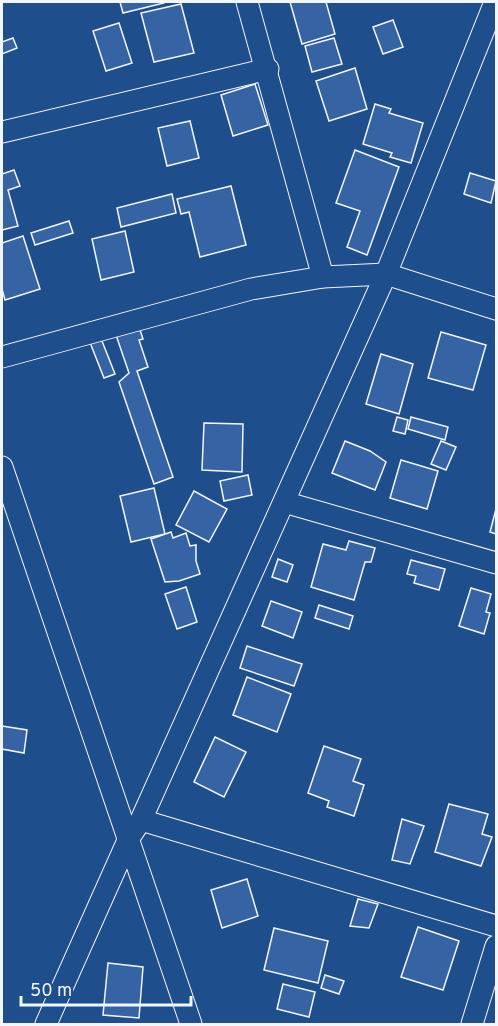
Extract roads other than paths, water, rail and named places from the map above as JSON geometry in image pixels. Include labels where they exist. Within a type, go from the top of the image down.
[{"type":"street","points":[[247,2],[268,69],[323,277]]},
{"type":"street","points":[[46,1024],[129,838],[141,820],[386,274],[495,2]]},
{"type":"street","points":[[2,132],[268,69]]},
{"type":"street","points":[[2,357],[251,289],[323,277],[386,274],[496,309]]},
{"type":"street","points":[[2,467],[191,1024]]},
{"type":"street","points":[[284,502],[496,563]]},
{"type":"street","points":[[141,820],[496,926]]},
{"type":"street","points":[[472,1024],[496,946]]}]
